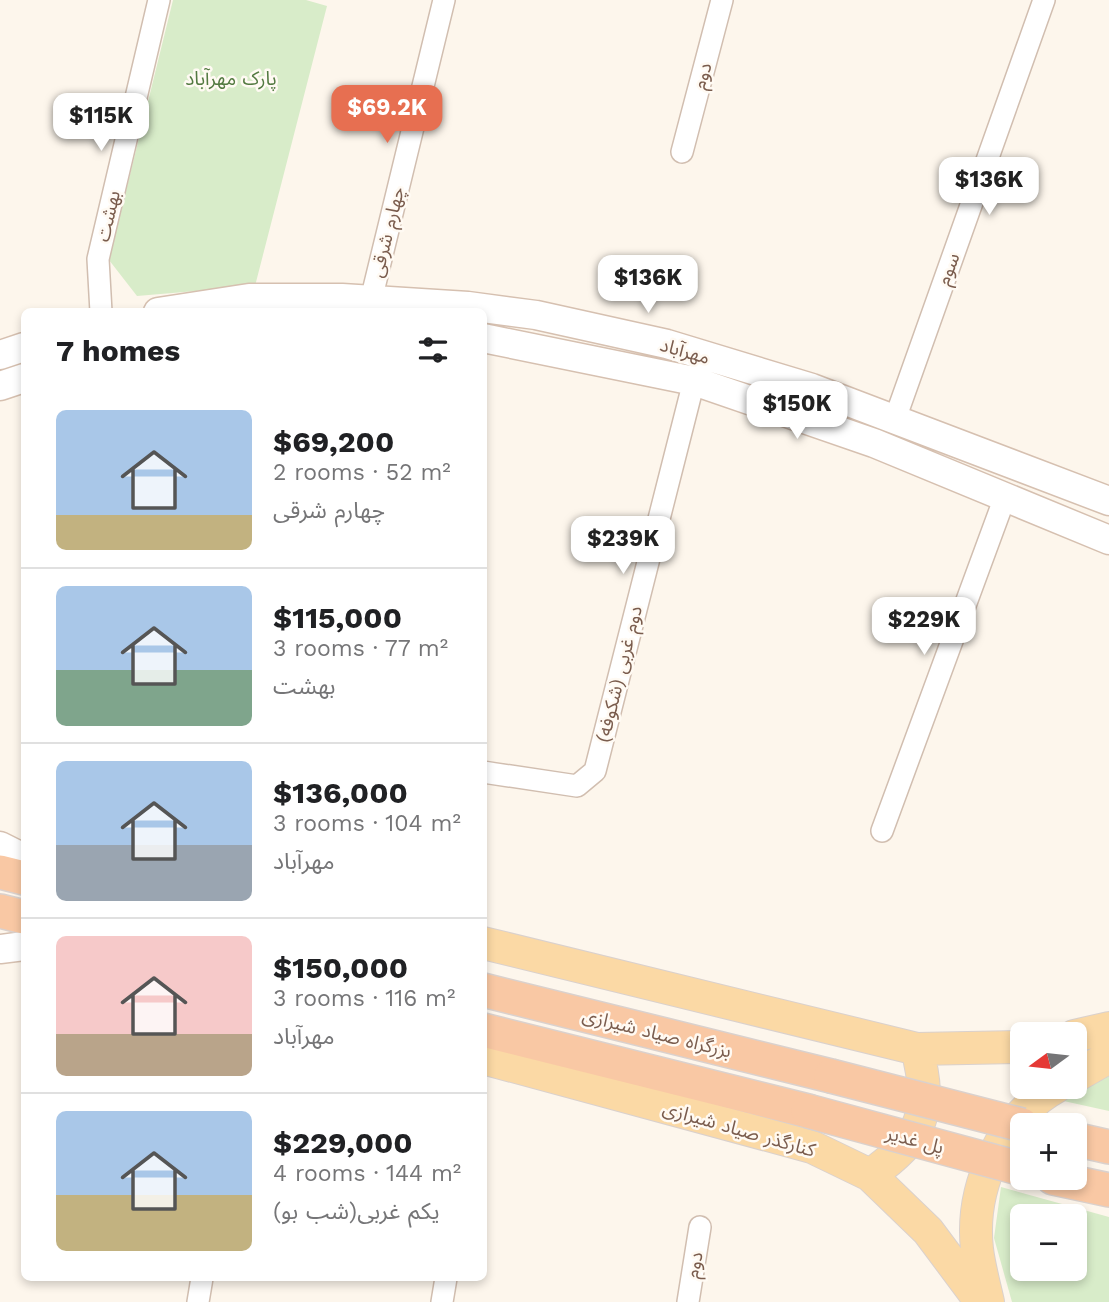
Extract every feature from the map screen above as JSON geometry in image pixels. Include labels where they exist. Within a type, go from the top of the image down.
[{"type":"highway","points":[[0,872],[21,877]]},
{"type":"highway","points":[[0,911],[21,916]]},
{"type":"highway","name":"بزرگراه صیاد شیرازی","points":[[487,991],[1010,1122]]},
{"type":"highway","name":"بزرگراه صیاد شیرازی","points":[[487,1031],[808,1111]]},
{"type":"highway","name":"پل غدیر","points":[[808,1111],[1010,1166]]},
{"type":"highway","points":[[1087,1142],[1109,1147]]},
{"type":"highway","points":[[1087,1186],[1109,1191]]},
{"type":"main road","name":"مهرآباد","points":[[184,308],[249,298],[371,300],[483,308]]},
{"type":"main road","name":"مهرآباد","points":[[487,309],[536,315],[667,344],[813,388],[1109,500]]},
{"type":"main road","name":"مهرآباد","points":[[487,339],[694,381],[863,439],[1109,540]]},
{"type":"main road","points":[[0,355],[21,348]]},
{"type":"main road","points":[[0,386],[21,379]]},
{"type":"main road","points":[[0,846],[21,856]]},
{"type":"main road","points":[[487,944],[917,1049],[1010,1047]]},
{"type":"main road","points":[[0,949],[21,946]]},
{"type":"main road","points":[[1087,1033],[1109,1028]]},
{"type":"main road","points":[[870,1175],[901,1154],[920,1122],[926,1085],[917,1049]]},
{"type":"main road","points":[[1087,1070],[1109,1057]]},
{"type":"main road","name":"کنارگذر صیاد شیرازی","points":[[487,1059],[812,1147],[870,1175],[928,1231],[981,1302]]},
{"type":"main road","points":[[988,1302],[976,1247],[980,1193],[1005,1130],[1042,1099]]},
{"type":"street","name":"بهشت","points":[[101,308],[98,260],[159,0]]},
{"type":"street","name":"چهارم شرقی","points":[[371,300],[444,0]]},
{"type":"street","name":"دوم","points":[[682,152],[722,0]]},
{"type":"street","name":"سوم","points":[[895,419],[1036,2]]},
{"type":"street","name":"دوم غربی (شکوفه)","points":[[487,773],[577,786],[595,771],[694,381]]},
{"type":"street","points":[[882,831],[1005,497]]},
{"type":"street","name":"دوم","points":[[688,1302],[700,1227]]},
{"type":"street","points":[[198,1302],[202,1281]]},
{"type":"street","points":[[442,1302],[446,1281]]},
{"type":"green space","name":"پارک مهرآباد","points":[[173,0],[306,0],[327,6],[255,286],[137,296],[109,260]]},
{"type":"green space","points":[[1109,1074],[1109,1111],[1059,1100],[1087,1099],[1087,1085]]},
{"type":"green space","points":[[1001,1187],[1062,1204],[1010,1204],[1010,1281],[1087,1281],[1087,1211],[1109,1217],[1109,1302],[1012,1302],[994,1238]]}]
